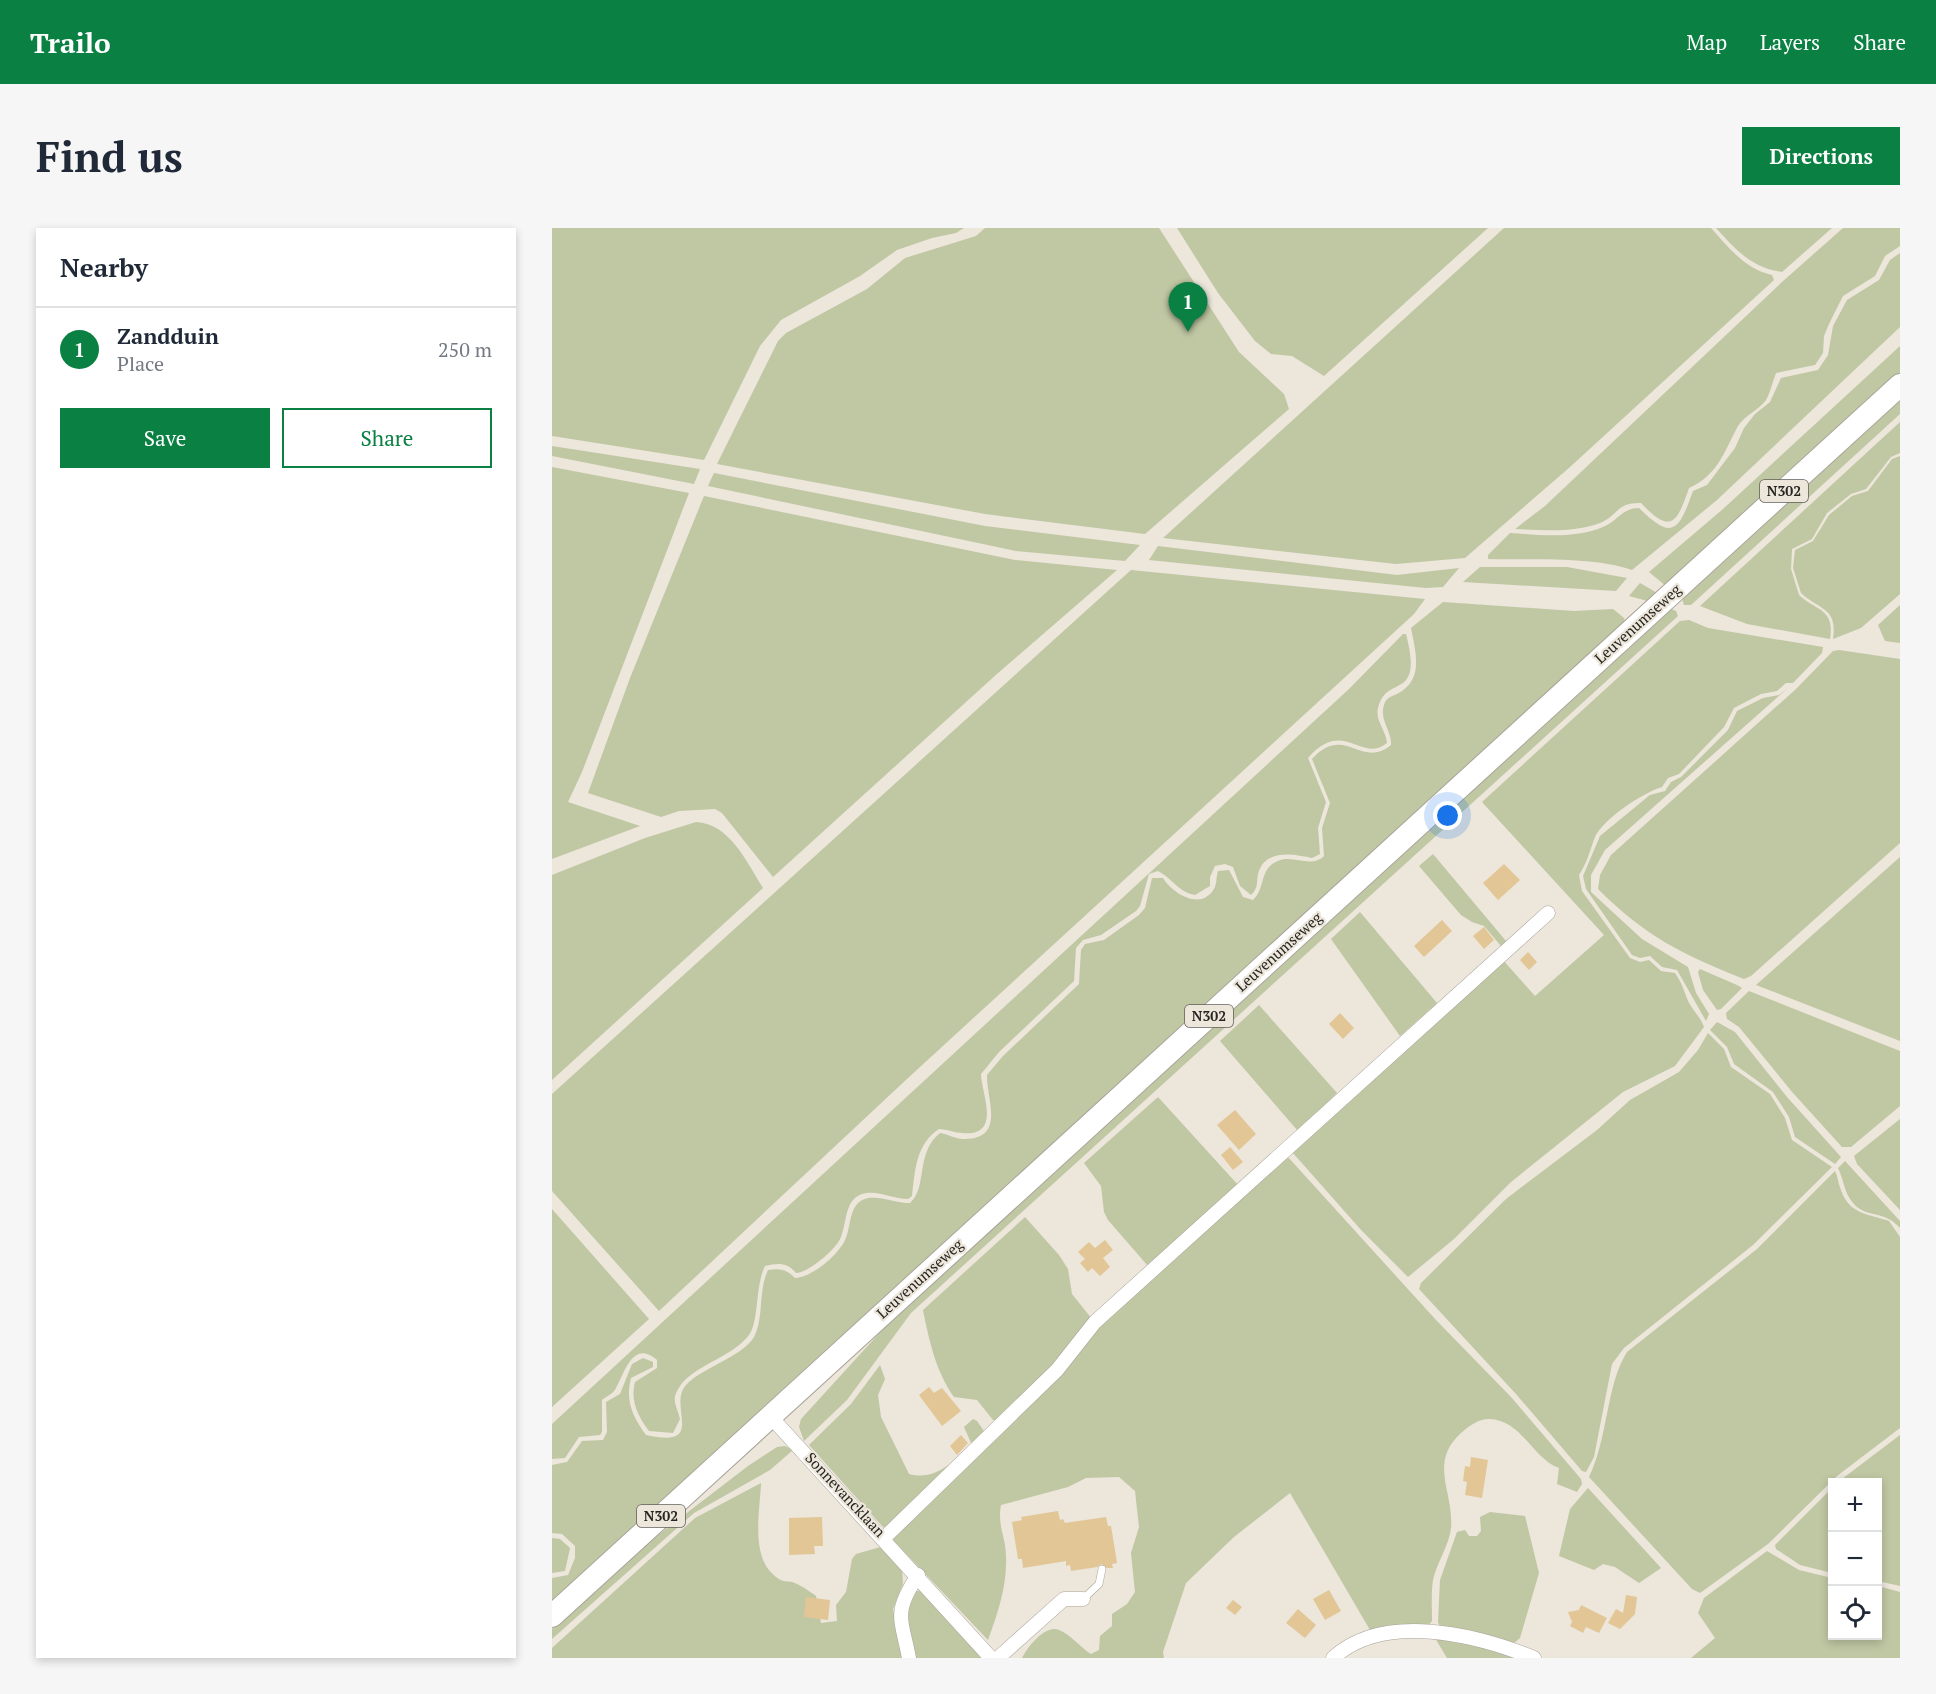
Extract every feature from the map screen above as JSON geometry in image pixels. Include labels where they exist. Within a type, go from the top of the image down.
[{"type":"main road","name":"Leuvenumseweg","points":[[552,1616],[1900,386]]},
{"type":"street","points":[[884,1538],[1057,1370],[1095,1322],[1548,913]]},
{"type":"street","name":"Sonnevancklaan","points":[[770,1416],[992,1658]]},
{"type":"street","points":[[909,1658],[900,1610],[906,1594],[918,1575]]},
{"type":"street","points":[[998,1658],[1064,1599],[1083,1599]]},
{"type":"street","points":[[1334,1658],[1345,1648],[1373,1635],[1411,1631],[1434,1632],[1474,1640],[1534,1658]]},
{"type":"lane","points":[[1083,1599],[1099,1584],[1102,1569]]},
{"type":"green space","points":[[552,228],[964,228],[956,233],[932,238],[897,250],[860,276],[781,320],[760,346],[704,460],[552,436]]},
{"type":"green space","points":[[985,228],[1159,228],[1239,352],[1284,394],[1289,409],[1145,534],[985,514],[717,464],[778,341],[786,333],[867,289],[905,258],[976,236]]},
{"type":"green space","points":[[1177,228],[1488,228],[1324,376],[1292,356],[1271,354],[1255,341],[1218,293]]},
{"type":"green space","points":[[1504,228],[1711,228],[1738,257],[1754,268],[1772,275],[1774,280],[1570,467],[1465,558],[1396,564],[1163,538]]},
{"type":"green space","points":[[1716,228],[1832,228],[1782,272],[1762,267],[1745,257]]},
{"type":"green space","points":[[1843,228],[1900,228],[1900,246],[1885,256],[1875,276],[1843,296],[1824,336],[1823,353],[1815,365],[1776,373],[1766,400],[1738,426],[1714,470],[1689,488],[1681,510],[1672,521],[1666,522],[1659,519],[1641,503],[1633,503],[1622,507],[1606,520],[1590,526],[1558,530],[1515,529],[1545,506],[1782,282]]},
{"type":"green space","points":[[1900,253],[1900,327],[1717,500],[1632,570],[1581,561],[1488,559],[1488,555],[1510,533],[1557,535],[1592,531],[1613,522],[1624,512],[1633,509],[1639,508],[1660,525],[1667,528],[1674,527],[1683,515],[1693,491],[1707,485],[1735,448],[1744,428],[1755,414],[1770,402],[1781,378],[1818,370],[1828,355],[1833,326],[1847,300],[1879,280],[1890,260]]},
{"type":"green space","points":[[1900,346],[1900,374],[1667,587],[1649,572],[1723,509]]},
{"type":"green space","points":[[1900,396],[1900,414],[1691,605],[1684,605],[1681,596]]},
{"type":"green space","points":[[1900,422],[1900,453],[1891,457],[1866,489],[1851,494],[1827,513],[1812,539],[1792,549],[1791,569],[1799,595],[1827,616],[1830,621],[1830,639],[1747,624],[1700,606]]},
{"type":"green space","points":[[552,446],[700,469],[694,484],[552,456]]},
{"type":"green space","points":[[1900,456],[1900,594],[1861,628],[1833,639],[1833,621],[1830,615],[1801,593],[1793,568],[1795,550],[1813,541],[1829,515],[1852,496],[1868,491],[1892,459]]},
{"type":"green space","points":[[552,467],[689,493],[582,772],[568,802],[640,826],[552,859]]},
{"type":"green space","points":[[714,473],[985,526],[1140,545],[1125,561],[1016,551],[708,486]]},
{"type":"green space","points":[[704,496],[1015,560],[1117,570],[998,673],[773,877],[722,813],[715,809],[679,811],[661,817],[588,793],[630,678]]},
{"type":"green space","points":[[1158,546],[1397,575],[1459,568],[1443,587],[1426,588],[1149,560]]},
{"type":"green space","points":[[1480,567],[1567,567],[1627,578],[1616,591],[1463,582]]},
{"type":"green space","points":[[1131,570],[1425,599],[1414,614],[908,1078],[659,1311],[552,1191],[552,1094]]},
{"type":"green space","points":[[1640,583],[1659,594],[1651,602],[1629,596]]},
{"type":"green space","points":[[1443,602],[1574,611],[1613,609],[1624,618],[1626,625],[782,1390],[552,1606],[552,1578],[568,1575],[575,1558],[575,1546],[562,1534],[552,1533],[552,1465],[567,1462],[582,1441],[603,1440],[607,1432],[606,1402],[620,1394],[632,1364],[643,1358],[653,1362],[653,1367],[631,1378],[629,1394],[631,1408],[637,1422],[646,1435],[665,1438],[676,1436],[681,1431],[681,1394],[686,1385],[741,1350],[754,1337],[759,1322],[763,1287],[768,1270],[783,1270],[795,1278],[815,1270],[828,1261],[843,1244],[853,1211],[861,1201],[873,1198],[910,1203],[919,1188],[927,1150],[940,1133],[963,1139],[985,1133],[990,1125],[991,1116],[987,1075],[1003,1056],[1079,984],[1081,950],[1085,944],[1104,940],[1139,915],[1145,908],[1152,878],[1163,878],[1173,890],[1187,898],[1202,899],[1214,889],[1218,871],[1229,870],[1243,897],[1253,900],[1260,890],[1265,873],[1272,864],[1284,859],[1313,861],[1324,856],[1322,828],[1330,803],[1312,759],[1324,749],[1334,745],[1344,745],[1371,753],[1391,745],[1383,710],[1387,699],[1406,688],[1415,674],[1416,657],[1411,628]]},
{"type":"green space","points":[[1900,605],[1900,643],[1885,641],[1878,625]]},
{"type":"green space","points":[[1669,608],[1676,611],[1678,616],[911,1313],[847,1400],[804,1441],[799,1427],[801,1419],[895,1316]]},
{"type":"green space","points":[[1689,620],[1708,628],[1823,647],[1822,653],[1793,683],[1786,683],[1777,691],[1761,694],[1734,708],[1724,727],[1679,774],[1668,778],[1662,787],[1635,800],[1606,822],[1595,837],[1579,875],[1582,891],[1630,958],[1640,962],[1649,960],[1661,971],[1675,973],[1704,1027],[1675,1066],[1623,1092],[1511,1182],[1454,1239],[1408,1277],[1362,1231],[1293,1153],[1293,1144],[1503,960],[1535,996],[1604,935],[1482,802],[1680,621]]},
{"type":"green space","points":[[1403,634],[1406,634],[1410,670],[1407,679],[1402,684],[1388,691],[1382,698],[1377,713],[1387,743],[1377,748],[1368,748],[1342,741],[1332,741],[1321,746],[1308,758],[1326,802],[1318,828],[1320,854],[1312,858],[1289,854],[1273,856],[1262,866],[1256,887],[1251,895],[1240,886],[1233,867],[1225,864],[1215,866],[1210,877],[1210,886],[1195,895],[1184,891],[1158,871],[1149,874],[1140,906],[1136,911],[1101,935],[1083,940],[1076,948],[1074,981],[999,1052],[981,1074],[987,1112],[982,1128],[975,1132],[962,1133],[939,1129],[931,1135],[918,1158],[912,1196],[908,1199],[871,1193],[859,1195],[850,1205],[837,1244],[814,1265],[796,1273],[782,1264],[765,1266],[754,1322],[749,1335],[734,1349],[690,1375],[683,1382],[675,1396],[680,1419],[673,1433],[649,1431],[636,1408],[635,1382],[657,1368],[657,1360],[642,1353],[631,1360],[615,1390],[602,1400],[602,1432],[600,1435],[579,1437],[565,1458],[552,1459],[552,1424],[1349,689]]},
{"type":"green space","points":[[1833,651],[1900,659],[1900,843],[1751,976],[1744,979],[1683,952],[1632,920],[1598,889],[1600,875],[1611,855],[1796,689]]},
{"type":"green space","points":[[1788,688],[1605,850],[1591,875],[1591,892],[1642,939],[1688,967],[1696,993],[1709,1014],[1706,1021],[1677,970],[1662,967],[1650,956],[1640,958],[1632,955],[1586,889],[1583,876],[1600,836],[1650,795],[1665,791],[1671,782],[1681,777],[1728,730],[1737,711],[1763,698],[1779,695]]},
{"type":"green space","points":[[696,822],[708,824],[728,837],[763,888],[552,1080],[552,875],[645,838]]},
{"type":"green space","points":[[1433,854],[1506,941],[1501,946],[1484,926],[1461,915],[1419,866]]},
{"type":"green space","points":[[1900,857],[1900,1041],[1756,985]]},
{"type":"green space","points":[[1360,912],[1437,1003],[1400,1036],[1331,939]]},
{"type":"green space","points":[[1700,969],[1742,988],[1721,1009],[1717,1010],[1703,990],[1698,972]]},
{"type":"green space","points":[[1749,991],[1900,1051],[1900,1106],[1851,1147],[1842,1147],[1793,1093],[1739,1027],[1727,1019],[1726,1013]]},
{"type":"green space","points":[[1259,1005],[1337,1093],[1298,1131],[1220,1041]]},
{"type":"green space","points":[[1717,1022],[1735,1032],[1787,1097],[1841,1157],[1835,1164],[1795,1137],[1789,1117],[1773,1092],[1734,1064],[1727,1047],[1710,1030]]},
{"type":"green space","points":[[1708,1033],[1724,1049],[1731,1067],[1770,1094],[1785,1118],[1792,1140],[1832,1167],[1753,1245],[1624,1348],[1612,1364],[1594,1457],[1586,1472],[1582,1471],[1516,1394],[1419,1289],[1421,1283],[1506,1199],[1597,1130],[1630,1100],[1679,1072],[1698,1050]]},
{"type":"green space","points":[[1158,1097],[1239,1186],[1148,1266],[1108,1220],[1104,1212],[1101,1186],[1084,1163]]},
{"type":"green space","points":[[1900,1119],[1900,1210],[1857,1164],[1854,1156]]},
{"type":"green space","points":[[1287,1156],[1436,1320],[1511,1397],[1581,1479],[1582,1484],[1577,1492],[1557,1484],[1559,1468],[1541,1456],[1519,1432],[1500,1421],[1481,1420],[1470,1425],[1461,1433],[1451,1444],[1446,1455],[1444,1467],[1451,1528],[1433,1580],[1432,1621],[1428,1626],[1370,1630],[1290,1493],[1234,1537],[1186,1583],[1163,1652],[1164,1658],[1022,1658],[1037,1638],[1048,1630],[1054,1629],[1067,1635],[1091,1654],[1099,1650],[1100,1636],[1112,1626],[1112,1614],[1127,1604],[1135,1592],[1131,1553],[1139,1527],[1135,1491],[1119,1477],[1086,1478],[1068,1487],[1001,1505],[1000,1519],[1006,1550],[1005,1579],[988,1640],[893,1540],[896,1534],[1099,1324]]},
{"type":"green space","points":[[1845,1161],[1900,1221],[1900,1228],[1882,1216],[1864,1211],[1851,1200],[1838,1168]]},
{"type":"green space","points":[[1835,1171],[1844,1198],[1854,1209],[1889,1221],[1900,1237],[1900,1428],[1835,1478],[1828,1478],[1828,1485],[1768,1544],[1700,1593],[1692,1589],[1589,1477],[1600,1446],[1615,1380],[1627,1352],[1757,1249]]},
{"type":"green space","points":[[552,1209],[649,1319],[552,1407]]},
{"type":"green space","points":[[1025,1217],[1059,1255],[1068,1269],[1072,1294],[1092,1319],[1054,1368],[999,1421],[993,1420],[977,1400],[954,1397],[938,1366],[923,1310]]},
{"type":"green space","points":[[880,1365],[885,1379],[878,1395],[881,1417],[909,1474],[927,1475],[958,1458],[972,1445],[964,1427],[973,1419],[986,1434],[891,1526],[883,1527],[809,1445],[851,1404]]},
{"type":"green space","points":[[1900,1435],[1900,1586],[1882,1582],[1882,1478],[1843,1478]]},
{"type":"green space","points":[[785,1446],[793,1450],[770,1470],[694,1513],[552,1639],[552,1629],[632,1555],[748,1466],[777,1447]]},
{"type":"green space","points":[[761,1483],[758,1535],[763,1560],[779,1579],[795,1583],[816,1596],[821,1623],[837,1621],[836,1605],[846,1592],[852,1559],[856,1554],[884,1546],[902,1568],[903,1584],[893,1609],[903,1658],[552,1658],[552,1648],[695,1518]]},
{"type":"green space","points":[[1588,1488],[1661,1568],[1639,1583],[1615,1567],[1603,1564],[1594,1570],[1559,1556],[1570,1509]]},
{"type":"green space","points":[[1828,1492],[1828,1572],[1800,1565],[1776,1549],[1775,1545]]},
{"type":"green space","points":[[1490,1512],[1525,1516],[1539,1573],[1520,1638],[1512,1645],[1440,1627],[1438,1622],[1440,1580],[1457,1532],[1465,1530],[1469,1536],[1477,1536],[1481,1531],[1480,1517]]},
{"type":"green space","points":[[552,1538],[560,1539],[570,1548],[565,1571],[552,1573]]},
{"type":"green space","points":[[1767,1551],[1799,1570],[1828,1577],[1828,1640],[1882,1640],[1882,1587],[1900,1592],[1900,1658],[1691,1658],[1715,1638],[1698,1613],[1704,1598]]},
{"type":"green space","points":[[916,1591],[922,1591],[984,1658],[915,1658],[908,1615],[911,1598]]},
{"type":"green space","points":[[1435,1638],[1475,1645],[1517,1658],[1447,1658]]},
{"type":"building","points":[[1504,864],[1520,880],[1498,900],[1483,883]]},
{"type":"building","points":[[1442,920],[1452,931],[1424,957],[1414,946]]},
{"type":"building","points":[[1484,927],[1494,940],[1484,949],[1473,936]]},
{"type":"building","points":[[1528,952],[1537,962],[1529,970],[1520,960]]},
{"type":"building","points":[[1340,1013],[1354,1028],[1343,1039],[1329,1024]]},
{"type":"building","points":[[1235,1110],[1256,1134],[1239,1150],[1217,1125]]},
{"type":"building","points":[[1230,1147],[1243,1162],[1233,1170],[1221,1155]]},
{"type":"building","points":[[1105,1240],[1113,1250],[1103,1258],[1110,1267],[1100,1276],[1092,1268],[1088,1272],[1080,1263],[1085,1259],[1078,1252],[1089,1242],[1095,1248]]},
{"type":"building","points":[[929,1387],[934,1393],[942,1388],[961,1411],[942,1426],[919,1395]]},
{"type":"building","points":[[961,1435],[968,1443],[957,1455],[950,1446]]},
{"type":"building","points":[[1471,1457],[1488,1460],[1482,1498],[1465,1495],[1467,1482],[1463,1481],[1465,1466],[1470,1467]]},
{"type":"building","points":[[1058,1511],[1060,1520],[1063,1519],[1065,1523],[1106,1517],[1108,1526],[1111,1526],[1117,1563],[1112,1564],[1113,1568],[1107,1568],[1101,1564],[1097,1567],[1071,1571],[1070,1565],[1066,1566],[1066,1561],[1023,1568],[1022,1559],[1018,1559],[1012,1522],[1022,1520],[1021,1517]]},
{"type":"building","points":[[822,1517],[823,1546],[814,1546],[815,1554],[789,1555],[789,1518]]},
{"type":"building","points":[[1329,1590],[1341,1611],[1325,1620],[1313,1599]]},
{"type":"building","points":[[1626,1595],[1637,1597],[1635,1614],[1620,1629],[1608,1623],[1616,1609],[1623,1613]]},
{"type":"building","points":[[806,1597],[830,1600],[828,1620],[804,1617]]},
{"type":"building","points":[[1233,1600],[1242,1607],[1235,1615],[1226,1608]]},
{"type":"building","points":[[1581,1605],[1607,1618],[1599,1633],[1586,1627],[1583,1633],[1570,1626],[1572,1622],[1568,1612],[1579,1610]]},
{"type":"building","points":[[1298,1609],[1316,1625],[1305,1638],[1286,1623]]},
{"type":"place","name":"Zandduin","points":[[1188,332]]}]
